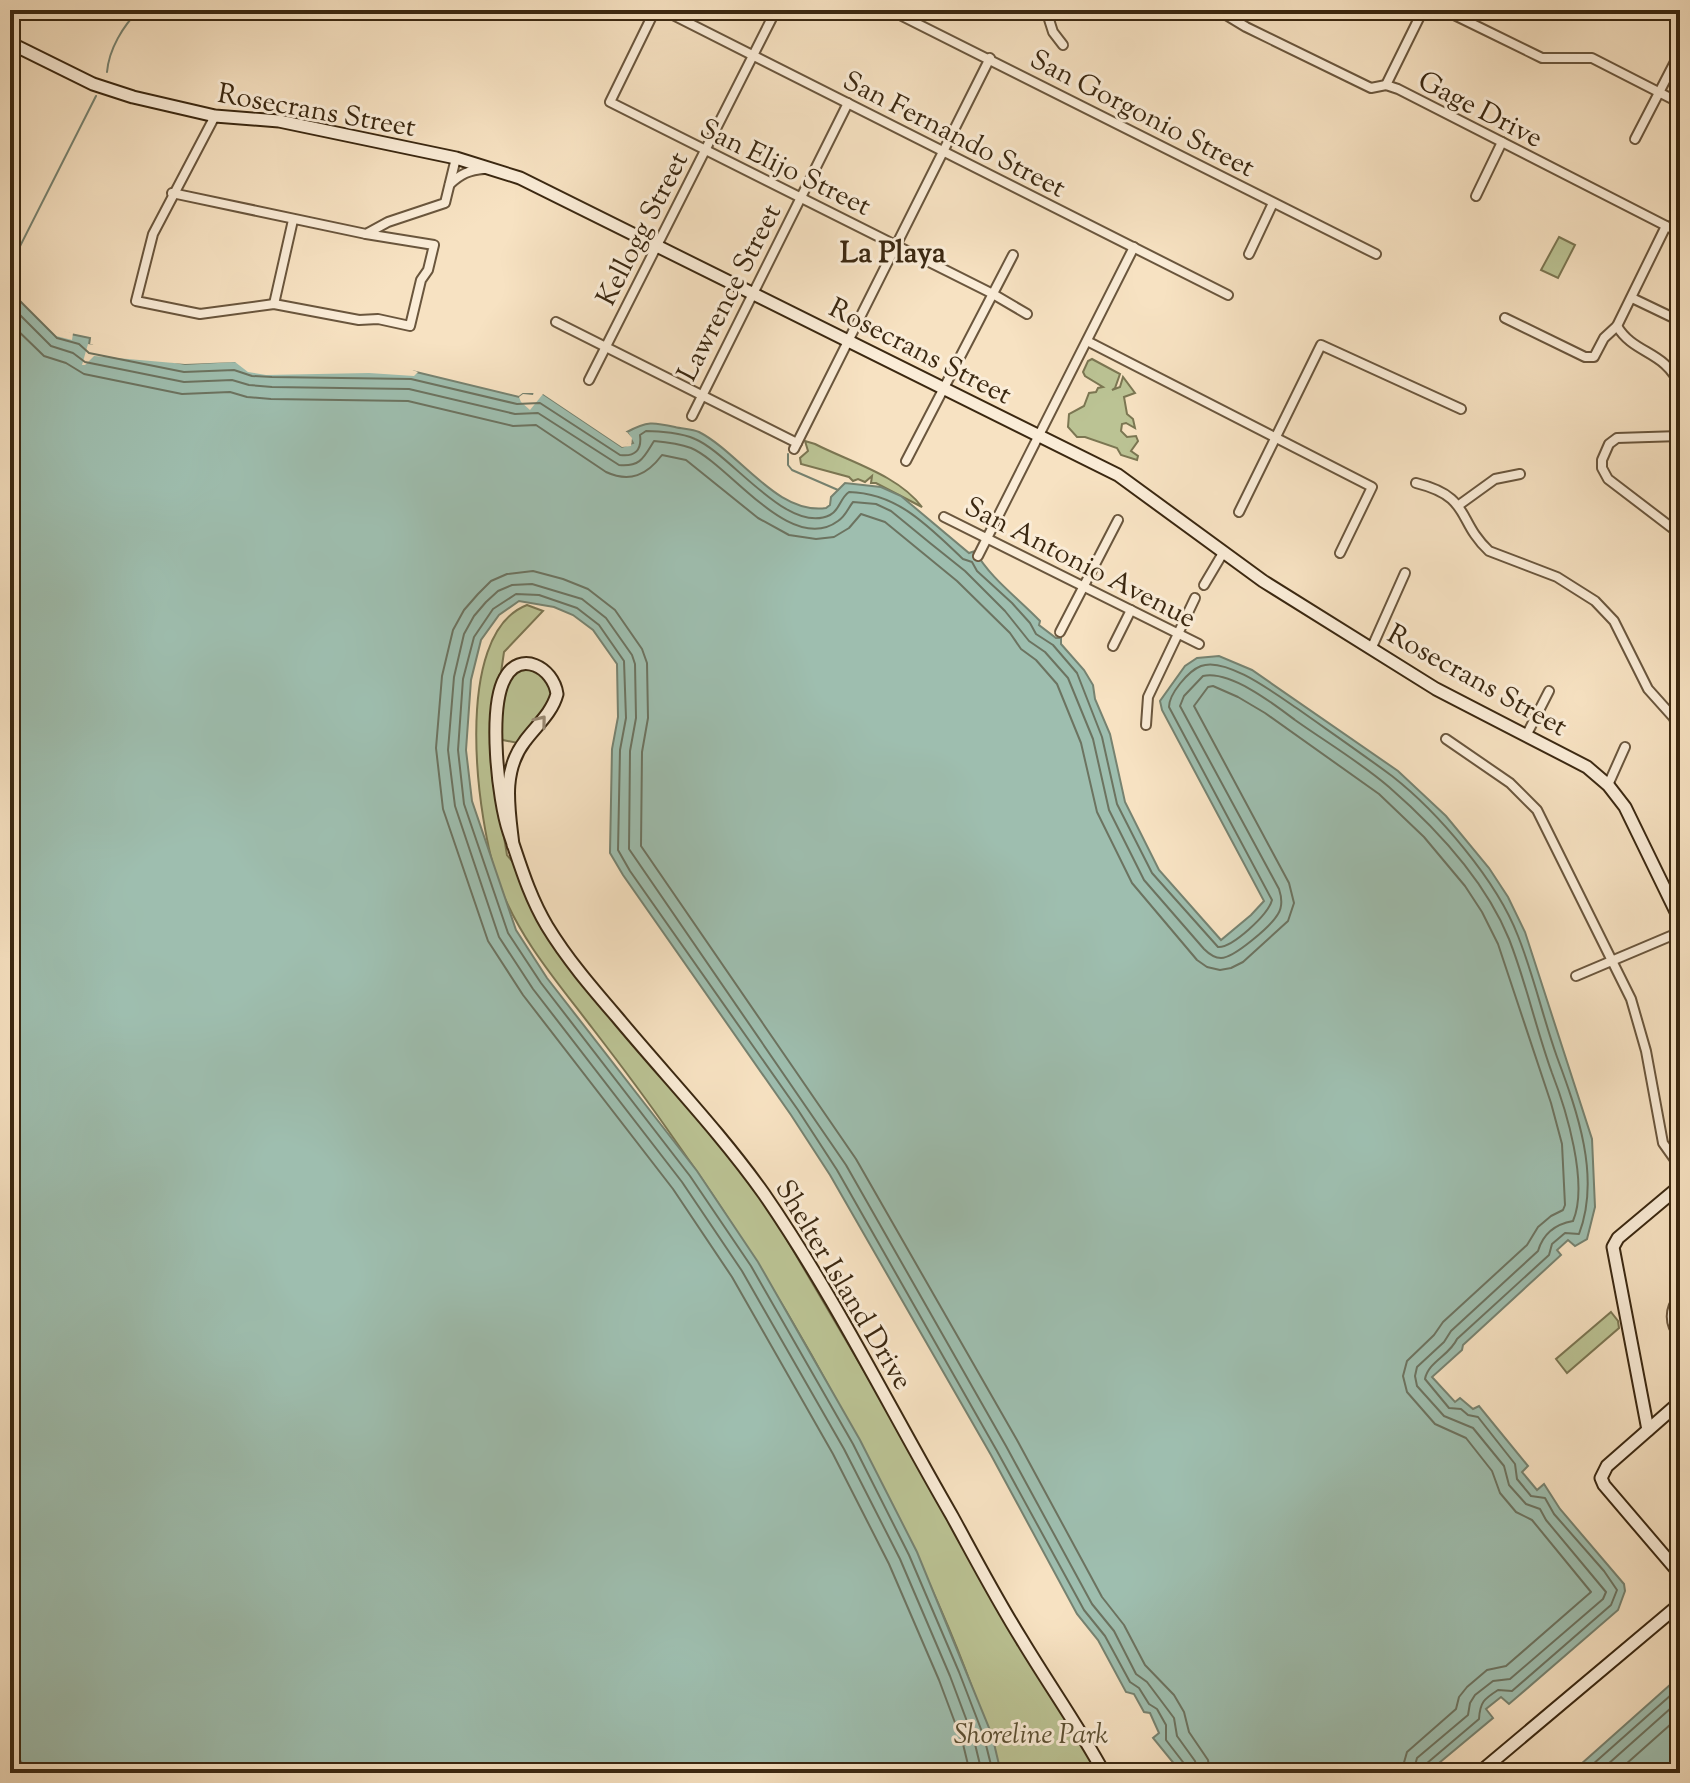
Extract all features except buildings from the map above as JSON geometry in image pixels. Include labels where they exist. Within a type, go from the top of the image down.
[{"type":"street","name":"San Elijo Street","points":[[655,10],[610,102],[993,294],[1027,314]]},
{"type":"street","name":"San Fernando Street","points":[[663,10],[1228,295]]},
{"type":"street","name":"Kellogg Street","points":[[589,380],[776,10]]},
{"type":"street","points":[[1046,10],[1053,32],[1063,45]]},
{"type":"street","name":"Gage Drive","points":[[1218,10],[1246,27],[1371,88],[1386,85],[1680,233]]},
{"type":"street","points":[[1386,85],[1422,10]]},
{"type":"street","points":[[1444,10],[1542,58],[1592,58],[1680,103]]},
{"type":"street","name":"San Gorgonio Street","points":[[893,11],[1376,254]]},
{"type":"street","name":"Rosecrans Street","points":[[10,43],[93,84],[133,97],[215,116],[279,121],[456,158],[528,182],[1131,483],[1223,553],[1436,689],[1575,760],[1608,785],[1631,819],[1680,920]]},
{"type":"street","points":[[1635,139],[1680,52]]},
{"type":"street","points":[[556,322],[795,446],[990,58]]},
{"type":"street","name":"Lawrence Street","points":[[692,416],[848,103]]},
{"type":"street","points":[[172,193],[293,220],[434,245],[428,270],[421,280],[410,326],[274,304],[200,314],[136,301],[153,234],[172,193],[215,116]]},
{"type":"street","points":[[1476,196],[1502,142]]},
{"type":"street","points":[[366,234],[388,222],[445,203],[456,158]]},
{"type":"street","points":[[450,185],[472,170],[492,169]]},
{"type":"street","points":[[1249,254],[1273,203]]},
{"type":"street","points":[[274,304],[293,220]]},
{"type":"street","points":[[1505,318],[1591,358],[1604,338],[1617,326],[1666,226]]},
{"type":"street","points":[[978,556],[1134,247]]},
{"type":"street","points":[[906,461],[1013,255]]},
{"type":"street","points":[[1632,298],[1680,321]]},
{"type":"street","points":[[1617,326],[1624,338],[1664,361],[1680,386]]},
{"type":"street","points":[[1087,341],[1372,487],[1340,553]]},
{"type":"street","points":[[1239,512],[1321,345],[1461,409]]},
{"type":"street","points":[[1680,436],[1617,438],[1609,444],[1602,460],[1602,468],[1608,479],[1680,534]]},
{"type":"street","points":[[1459,505],[1495,479],[1520,474]]},
{"type":"street","points":[[1416,483],[1441,491],[1459,505],[1489,551],[1557,577],[1595,601],[1614,621],[1648,689],[1677,719],[1680,738]]},
{"type":"street","name":"San Antonio Avenue","points":[[944,517],[1199,644]]},
{"type":"street","points":[[1060,632],[1118,520]]},
{"type":"street","points":[[1204,585],[1223,553]]},
{"type":"street","points":[[1372,647],[1405,573]]},
{"type":"street","points":[[1146,725],[1148,697],[1195,598]]},
{"type":"street","points":[[1113,646],[1131,610]]},
{"type":"street","name":"Shelter Island Drive","points":[[513,845],[507,789],[512,765],[520,747],[556,698],[553,680],[539,667],[521,665],[506,676],[500,698],[496,736],[501,806],[513,845],[523,875],[541,915],[576,969],[766,1197],[851,1335],[1022,1641],[1104,1773]]},
{"type":"street","points":[[1526,736],[1549,691]]},
{"type":"street","points":[[496,736],[506,746],[520,747]]},
{"type":"street","points":[[1446,739],[1510,783],[1537,810],[1631,999],[1641,1030],[1663,1143],[1680,1167]]},
{"type":"street","points":[[1608,785],[1625,747]]},
{"type":"street","points":[[1576,976],[1680,932]]},
{"type":"street","points":[[1648,1430],[1613,1251],[1618,1238],[1680,1186]]},
{"type":"street","points":[[1679,1296],[1671,1316],[1680,1337]]},
{"type":"street","points":[[1680,1402],[1607,1466],[1601,1478],[1680,1574]]},
{"type":"street","points":[[1479,1773],[1680,1604]]},
{"type":"green space","points":[[1559,237],[1575,245],[1558,278],[1541,270]]},
{"type":"green space","points":[[1092,359],[1120,374],[1112,390],[1120,387],[1123,377],[1135,393],[1124,397],[1127,414],[1133,419],[1135,428],[1126,423],[1122,424],[1121,431],[1127,437],[1136,436],[1138,441],[1131,451],[1138,456],[1137,460],[1121,455],[1117,448],[1077,437],[1068,427],[1069,414],[1084,406],[1089,393],[1103,387],[1083,372]]},
{"type":"green space","points":[[805,441],[873,470],[900,486],[922,507],[871,483],[872,476],[865,482],[858,479],[853,481],[849,477],[801,464],[800,458],[808,451]]},
{"type":"green space","name":"Shoreline Park","points":[[527,605],[543,611],[504,652],[492,734],[495,783],[507,855],[515,865],[533,907],[763,1199],[1100,1773],[999,1773],[972,1687],[938,1604],[900,1523],[816,1364],[723,1210],[643,1096],[541,960],[508,904],[499,884],[483,819],[476,733],[479,690],[487,652],[503,623]]},
{"type":"green space","points":[[521,669],[537,669],[553,689],[551,703],[518,743],[501,737],[502,705],[508,678]]},
{"type":"green space","points":[[1611,1312],[1619,1328],[1567,1373],[1556,1359]]},
{"type":"water","points":[[10,279],[61,332],[90,338],[89,345],[185,364],[235,361],[253,368],[412,371],[519,397],[523,394],[543,394],[622,447],[633,443],[627,432],[645,424],[699,432],[775,493],[808,508],[826,508],[830,505],[831,497],[845,483],[881,487],[901,496],[969,553],[975,551],[996,579],[1040,621],[1039,625],[1056,638],[1061,638],[1061,644],[1093,685],[1095,699],[1110,734],[1125,802],[1159,870],[1221,940],[1264,901],[1162,710],[1160,701],[1185,666],[1197,658],[1219,656],[1252,670],[1398,771],[1446,816],[1489,868],[1508,897],[1525,932],[1592,1139],[1595,1207],[1587,1239],[1575,1246],[1568,1240],[1557,1250],[1561,1255],[1432,1377],[1455,1402],[1460,1398],[1473,1409],[1479,1406],[1528,1466],[1522,1472],[1537,1490],[1544,1484],[1560,1509],[1624,1584],[1625,1591],[1618,1610],[1509,1704],[1501,1697],[1486,1709],[1493,1718],[1427,1773],[1180,1771],[1153,1738],[1159,1733],[1150,1713],[1144,1712],[1134,1694],[1126,1692],[1098,1640],[1077,1614],[991,1455],[830,1175],[610,853],[612,749],[618,717],[617,664],[593,630],[573,615],[554,607],[519,601],[499,615],[481,640],[471,680],[466,750],[472,801],[516,930],[547,978],[697,1171],[758,1262],[860,1440],[917,1552],[992,1735],[1001,1773],[29,1773],[10,1746]]},
{"type":"water","points":[[1680,1676],[1680,1773],[1571,1773]]},
{"type":"pier","points":[[10,275],[64,331],[73,333],[72,340],[56,336],[25,306],[10,286]]},
{"type":"pier","points":[[95,340],[186,360],[235,357],[253,366],[407,368],[418,372],[414,376],[369,373],[266,375],[248,372],[235,362],[185,364],[94,356],[82,365],[88,344],[93,345]]},
{"type":"pier","points":[[544,390],[628,444],[623,433],[627,432],[632,438],[631,446],[622,447],[543,394],[530,410],[519,397]]},
{"type":"waterway","points":[[107,72],[118,38],[139,10]]},
{"type":"waterway","points":[[10,266],[96,96]]},
{"type":"waterway","points":[[788,454],[788,465],[792,470],[838,490]]},
{"type":"district","name":"La Playa","points":[[893,252]]}]
